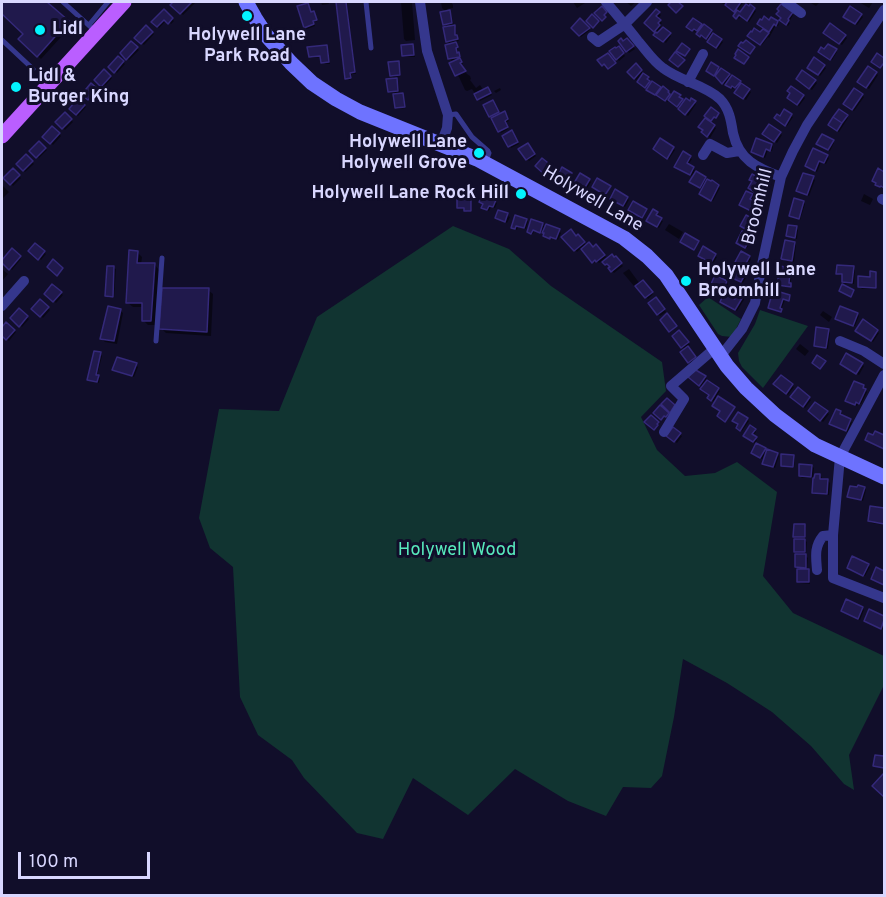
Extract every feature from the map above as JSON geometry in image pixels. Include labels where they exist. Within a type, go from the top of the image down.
[{"type":"main road","points":[[2,135],[93,28],[124,2]]},
{"type":"main road","name":"Holywell Lane","points":[[246,2],[266,35],[291,63],[312,83],[336,99],[360,112],[484,163],[624,238],[666,275],[717,353],[746,387],[775,415],[815,445],[885,477]]},
{"type":"street","points":[[420,2],[427,51],[448,115],[447,128],[441,144]]},
{"type":"street","points":[[606,2],[662,68],[720,99],[728,110],[739,151],[758,167],[781,177]]},
{"type":"street","points":[[592,37],[598,42],[624,24],[647,2]]},
{"type":"street","points":[[786,2],[801,13]]},
{"type":"street","name":"Broomhill","points":[[664,432],[684,399],[671,386],[717,353],[742,329],[750,315],[755,303],[781,177],[807,125],[885,10]]},
{"type":"street","points":[[688,82],[703,54]]},
{"type":"street","points":[[703,155],[710,144],[727,153],[739,151]]},
{"type":"street","points":[[2,306],[24,281]]},
{"type":"street","points":[[840,341],[883,360]]},
{"type":"street","points":[[885,375],[840,457],[833,535],[833,578],[885,598]]},
{"type":"street","points":[[817,570],[815,552],[818,542],[823,536],[833,535]]},
{"type":"lane","points":[[63,2],[93,28],[108,2]]},
{"type":"lane","points":[[366,2],[371,48]]},
{"type":"lane","points":[[2,40],[33,69]]},
{"type":"lane","points":[[448,115],[456,114],[472,137],[488,151],[484,163]]},
{"type":"lane","points":[[156,341],[162,258]]},
{"type":"green space","name":"Holywell Wood","points":[[453,226],[509,249],[551,286],[662,362],[666,391],[641,417],[657,450],[685,476],[715,473],[737,462],[777,492],[763,576],[793,613],[884,656],[884,685],[849,755],[854,790],[844,784],[811,746],[772,712],[727,683],[683,659],[662,776],[651,788],[623,787],[606,816],[568,801],[515,769],[468,815],[413,778],[383,839],[357,833],[304,778],[292,760],[258,735],[240,697],[233,567],[210,548],[199,518],[219,409],[279,411],[317,317]]},
{"type":"green space","points":[[708,297],[741,319],[732,337],[718,334],[699,305]]},
{"type":"green space","points":[[760,310],[808,326],[763,388],[742,367],[738,353],[755,324]]},
{"type":"building","name":"Lidl","points":[[2,2],[47,2],[69,21],[37,57],[18,39],[23,34],[2,14]]},
{"type":"building","points":[[173,2],[192,2],[180,14],[170,5]]},
{"type":"building","points":[[336,2],[346,2],[355,72],[350,73],[351,78],[345,79]]},
{"type":"building","points":[[668,2],[678,2],[683,6],[676,13]]},
{"type":"building","points":[[727,2],[741,2],[734,12],[725,5]]},
{"type":"building","points":[[308,3],[317,20],[313,21],[314,24],[304,28],[297,6]]},
{"type":"building","points":[[746,4],[755,8],[747,21],[739,15],[736,19],[733,16],[737,10],[740,12]]},
{"type":"building","points":[[781,4],[793,12],[786,25],[779,20],[781,18],[776,14]]},
{"type":"building","points":[[602,6],[607,12],[602,21],[594,13]]},
{"type":"building","points":[[850,6],[862,14],[855,24],[843,17]]},
{"type":"building","points":[[164,9],[173,18],[168,24],[164,20],[157,27],[151,22]]},
{"type":"building","points":[[656,9],[660,12],[656,16],[661,20],[654,32],[644,23]]},
{"type":"building","points":[[450,10],[452,23],[443,25],[440,12]]},
{"type":"building","points":[[592,14],[599,21],[593,28],[586,21]]},
{"type":"building","points":[[764,16],[769,20],[771,17],[778,21],[769,32],[757,24]]},
{"type":"building","points":[[580,18],[590,28],[579,36],[571,28]]},
{"type":"building","points":[[693,18],[702,24],[697,31],[686,27]]},
{"type":"building","points":[[830,23],[846,35],[839,44],[823,33]]},
{"type":"building","points":[[704,24],[712,30],[706,39],[696,34]]},
{"type":"building","points":[[146,25],[153,32],[141,44],[134,38]]},
{"type":"building","points":[[455,25],[455,35],[458,39],[446,42],[443,27]]},
{"type":"building","points":[[663,27],[671,33],[663,42],[653,35]]},
{"type":"building","points":[[754,28],[760,32],[763,29],[769,33],[760,45],[747,36]]},
{"type":"building","points":[[713,33],[722,39],[716,48],[707,42]]},
{"type":"building","points":[[621,38],[623,41],[627,38],[634,46],[626,52],[618,41]]},
{"type":"building","points":[[746,40],[755,47],[750,54],[738,46]]},
{"type":"building","points":[[131,41],[138,47],[126,60],[120,53]]},
{"type":"building","points":[[456,42],[457,53],[459,52],[460,57],[448,59],[445,45]]},
{"type":"building","points":[[682,43],[690,49],[685,56],[676,51]]},
{"type":"building","points":[[413,44],[414,55],[402,56],[401,45]]},
{"type":"building","points":[[828,44],[837,49],[830,60],[818,52],[821,47],[824,49]]},
{"type":"building","points":[[327,45],[329,62],[321,63],[320,56],[309,57],[307,47]]},
{"type":"building","points":[[619,46],[624,53],[616,60],[609,51]]},
{"type":"building","points":[[738,49],[749,57],[744,64],[734,58]]},
{"type":"building","points":[[675,52],[685,60],[678,67],[669,60]]},
{"type":"building","points":[[608,53],[616,63],[608,69],[597,60]]},
{"type":"building","points":[[877,53],[884,58],[884,64],[880,68],[871,62]]},
{"type":"building","points":[[118,56],[124,61],[114,73],[108,67]]},
{"type":"building","points":[[814,57],[825,65],[818,75],[807,68]]},
{"type":"building","points":[[460,58],[462,62],[460,63],[466,71],[455,76],[449,63]]},
{"type":"building","points":[[399,61],[400,75],[390,76],[388,62]]},
{"type":"building","points":[[711,62],[719,67],[714,76],[706,71]]},
{"type":"building","points":[[636,63],[642,70],[634,79],[627,72]]},
{"type":"building","points":[[868,66],[877,72],[866,88],[857,82]]},
{"type":"building","points":[[721,68],[730,74],[722,84],[715,76]]},
{"type":"building","points":[[104,69],[111,76],[101,87],[94,80]]},
{"type":"building","points":[[802,70],[816,80],[809,89],[796,79]]},
{"type":"building","points":[[643,73],[649,77],[647,79],[650,81],[645,88],[637,82]]},
{"type":"building","points":[[732,75],[741,81],[735,88],[725,85]]},
{"type":"building","points":[[397,78],[398,91],[388,92],[386,79]]},
{"type":"building","points":[[652,81],[661,87],[655,95],[646,90]]},
{"type":"building","points":[[91,83],[98,89],[88,100],[81,95]]},
{"type":"building","points":[[741,83],[750,89],[743,99],[734,93]]},
{"type":"building","points":[[663,86],[670,94],[665,101],[656,95]]},
{"type":"building","points":[[791,86],[804,95],[797,105],[787,98],[790,93],[787,91]]},
{"type":"building","points":[[488,87],[491,93],[477,100],[474,94]]},
{"type":"building","points":[[854,88],[863,94],[852,110],[843,104]]},
{"type":"building","points":[[674,91],[683,99],[677,107],[668,100]]},
{"type":"building","points":[[403,93],[405,107],[395,108],[393,94]]},
{"type":"building","points":[[78,98],[85,105],[76,115],[69,109]]},
{"type":"building","points":[[686,98],[696,101],[685,115],[678,109]]},
{"type":"building","points":[[493,100],[499,112],[489,117],[483,105]]},
{"type":"building","points":[[711,107],[719,113],[711,121],[704,116]]},
{"type":"building","points":[[784,109],[792,114],[785,126],[774,118],[777,114],[780,116]]},
{"type":"building","points":[[839,109],[848,115],[842,123],[833,117]]},
{"type":"building","points":[[505,111],[508,119],[505,121],[508,127],[498,132],[491,118]]},
{"type":"building","points":[[65,112],[72,119],[62,129],[55,122]]},
{"type":"building","points":[[833,117],[842,123],[837,131],[828,125]]},
{"type":"building","points":[[705,118],[715,125],[707,137],[698,127]]},
{"type":"building","points":[[769,124],[781,132],[774,142],[762,134]]},
{"type":"building","points":[[52,126],[60,133],[50,144],[42,137]]},
{"type":"building","points":[[512,130],[518,142],[508,147],[502,136]]},
{"type":"building","points":[[822,134],[834,140],[828,150],[816,144]]},
{"type":"building","points":[[660,138],[674,147],[667,159],[653,149]]},
{"type":"building","points":[[756,138],[772,144],[770,151],[766,149],[763,157],[751,152]]},
{"type":"building","points":[[39,141],[46,148],[36,158],[29,151]]},
{"type":"building","points":[[528,143],[535,154],[526,160],[518,149]]},
{"type":"building","points":[[813,148],[828,155],[824,163],[819,161],[815,171],[805,166]]},
{"type":"building","points":[[683,151],[691,156],[687,163],[694,167],[690,175],[674,167]]},
{"type":"building","points":[[26,154],[33,161],[23,171],[16,164]]},
{"type":"building","points":[[542,158],[552,166],[545,175],[535,166]]},
{"type":"building","points":[[562,167],[572,173],[566,183],[556,177]]},
{"type":"building","points":[[13,168],[20,175],[10,185],[3,178]]},
{"type":"building","points":[[878,168],[884,172],[884,188],[875,185],[876,183],[872,181]]},
{"type":"building","points":[[696,171],[706,177],[700,188],[689,182]]},
{"type":"building","points":[[580,173],[590,179],[584,189],[574,183]]},
{"type":"building","points":[[803,173],[814,176],[807,195],[796,191]]},
{"type":"building","points":[[752,174],[763,180],[756,193],[748,188],[752,181],[749,180]]},
{"type":"building","points":[[597,178],[611,186],[605,195],[592,187]]},
{"type":"building","points":[[707,179],[719,185],[711,201],[699,194]]},
{"type":"building","points":[[615,189],[628,197],[623,206],[610,199]]},
{"type":"building","points":[[746,191],[753,194],[750,199],[756,202],[751,211],[739,205]]},
{"type":"building","points":[[457,195],[471,196],[471,211],[457,208]]},
{"type":"building","points":[[482,196],[496,200],[493,207],[489,206],[487,210],[481,208],[483,204],[479,202]]},
{"type":"building","points":[[794,198],[804,201],[799,219],[789,216]]},
{"type":"building","points":[[633,201],[647,209],[642,218],[628,210]]},
{"type":"building","points":[[653,209],[658,212],[656,215],[662,218],[657,227],[646,221]]},
{"type":"building","points":[[498,210],[508,213],[505,222],[495,218]]},
{"type":"building","points":[[515,215],[527,219],[524,228],[516,226],[515,229],[511,228]]},
{"type":"building","points":[[746,215],[755,220],[749,231],[740,226]]},
{"type":"building","points":[[531,219],[543,223],[540,233],[533,230],[531,234],[527,232]]},
{"type":"building","points":[[546,224],[560,229],[556,239],[543,236]]},
{"type":"building","points":[[788,225],[797,226],[795,238],[786,236]]},
{"type":"building","points":[[571,229],[585,242],[574,251],[561,237]]},
{"type":"building","points":[[742,231],[752,236],[745,248],[736,243]]},
{"type":"building","points":[[685,233],[699,241],[694,250],[680,242]]},
{"type":"building","points":[[785,240],[795,242],[792,261],[781,259]]},
{"type":"building","points":[[589,242],[593,247],[596,244],[605,255],[592,263],[581,249]]},
{"type":"building","points":[[35,243],[45,251],[38,260],[28,251]]},
{"type":"building","points":[[703,246],[716,254],[711,263],[698,256]]},
{"type":"building","points":[[12,248],[21,256],[9,270],[2,260]]},
{"type":"building","points":[[129,250],[138,251],[137,263],[155,263],[151,321],[142,321],[142,303],[126,303]]},
{"type":"building","points":[[741,251],[750,256],[744,267],[735,262]]},
{"type":"building","points":[[612,254],[622,263],[611,272],[608,268],[610,267],[602,262]]},
{"type":"building","points":[[53,259],[63,268],[57,276],[47,267]]},
{"type":"building","points":[[837,265],[854,266],[852,283],[842,282],[842,274],[836,274]]},
{"type":"building","points":[[107,266],[114,266],[113,297],[105,296]]},
{"type":"building","points":[[738,266],[747,271],[741,282],[732,278]]},
{"type":"building","points":[[780,266],[797,269],[796,275],[790,274],[791,287],[777,285]]},
{"type":"building","points":[[870,271],[876,272],[876,288],[858,287],[858,276],[870,277]]},
{"type":"building","points":[[715,275],[727,281],[720,296],[715,294],[718,288],[711,284]]},
{"type":"building","points":[[643,280],[653,292],[645,298],[635,286]]},
{"type":"building","points":[[52,284],[62,292],[53,302],[44,294]]},
{"type":"building","points":[[842,284],[854,290],[851,297],[839,291]]},
{"type":"building","points":[[162,288],[209,288],[207,332],[159,329]]},
{"type":"building","points":[[773,290],[790,295],[789,301],[783,299],[781,312],[768,308]]},
{"type":"building","points":[[739,292],[744,295],[735,310],[720,302],[724,293],[735,299]]},
{"type":"building","points":[[656,297],[665,309],[657,315],[648,303]]},
{"type":"building","points":[[40,299],[49,307],[40,317],[31,309]]},
{"type":"building","points":[[108,306],[121,309],[114,341],[100,339]]},
{"type":"building","points":[[840,306],[858,313],[853,326],[835,319]]},
{"type":"building","points":[[19,308],[28,316],[19,327],[10,318]]},
{"type":"building","points":[[667,313],[677,326],[669,332],[660,320]]},
{"type":"building","points":[[863,319],[878,330],[871,341],[855,331]]},
{"type":"building","points":[[6,322],[15,330],[6,340],[2,336],[2,327]]},
{"type":"building","points":[[816,327],[829,329],[826,348],[814,346]]},
{"type":"building","points":[[679,330],[689,342],[681,348],[672,336]]},
{"type":"building","points":[[688,346],[696,357],[688,363],[680,352]]},
{"type":"building","points":[[94,351],[101,352],[96,375],[99,375],[97,382],[87,380]]},
{"type":"building","points":[[846,353],[863,363],[856,374],[840,364]]},
{"type":"building","points":[[817,355],[826,361],[820,369],[812,363]]},
{"type":"building","points":[[117,357],[137,363],[132,376],[112,370]]},
{"type":"building","points":[[694,369],[706,376],[699,386],[688,377]]},
{"type":"building","points":[[781,375],[793,384],[786,394],[773,384]]},
{"type":"building","points":[[707,380],[719,388],[711,401],[707,398],[709,395],[700,389]]},
{"type":"building","points":[[854,381],[864,385],[863,388],[866,389],[859,404],[856,402],[855,405],[845,401]]},
{"type":"building","points":[[798,387],[810,397],[803,407],[790,397]]},
{"type":"building","points":[[718,396],[735,407],[725,422],[717,416],[720,411],[712,406]]},
{"type":"building","points":[[667,398],[675,405],[670,413],[661,404]]},
{"type":"building","points":[[815,402],[828,411],[820,421],[808,411]]},
{"type":"building","points":[[660,405],[669,413],[661,420],[653,413]]},
{"type":"building","points":[[836,409],[841,411],[840,414],[851,419],[846,431],[829,424]]},
{"type":"building","points":[[738,412],[748,418],[740,431],[736,428],[738,424],[732,421]]},
{"type":"building","points":[[651,415],[659,422],[654,430],[644,422]]},
{"type":"building","points":[[750,425],[756,429],[752,434],[757,437],[753,442],[743,436]]},
{"type":"building","points":[[673,427],[681,433],[674,442],[666,436]]},
{"type":"building","points":[[875,431],[884,435],[884,449],[865,440],[868,433],[873,435]]},
{"type":"building","points":[[756,443],[766,448],[760,458],[751,453]]},
{"type":"building","points":[[767,449],[778,453],[773,467],[762,464]]},
{"type":"building","points":[[781,454],[794,455],[793,467],[781,466]]},
{"type":"building","points":[[799,464],[812,465],[811,477],[799,476]]},
{"type":"building","points":[[815,474],[820,474],[820,479],[828,479],[827,494],[812,493]]},
{"type":"building","points":[[858,485],[865,487],[861,500],[847,497],[850,486],[857,487]]},
{"type":"building","points":[[870,506],[884,508],[884,524],[868,521]]},
{"type":"building","points":[[794,524],[805,524],[805,537],[793,537]]},
{"type":"building","points":[[794,539],[805,539],[805,552],[794,552]]},
{"type":"building","points":[[795,554],[806,554],[806,568],[795,567]]},
{"type":"building","points":[[852,556],[869,564],[863,576],[847,568]]},
{"type":"building","points":[[876,567],[884,571],[884,585],[871,579]]},
{"type":"building","points":[[797,569],[809,569],[809,582],[797,582]]},
{"type":"building","points":[[846,599],[863,607],[858,619],[841,611]]},
{"type":"building","points":[[869,609],[884,616],[881,629],[864,621]]},
{"type":"building","points":[[875,755],[884,756],[884,768],[873,766]]},
{"type":"building","points":[[884,775],[884,797],[872,786]]},
{"type":"place","name":"Holywell Lane Park Road","points":[[247,16]]},
{"type":"place","name":"Lidl","points":[[40,30]]},
{"type":"place","name":"Lidl & Burger King","points":[[16,87]]},
{"type":"place","name":"Holywell Lane Holywell Grove","points":[[479,153]]},
{"type":"place","name":"Holywell Lane Rock Hill","points":[[521,194]]},
{"type":"place","name":"Holywell Lane Broomhill","points":[[686,281]]}]
